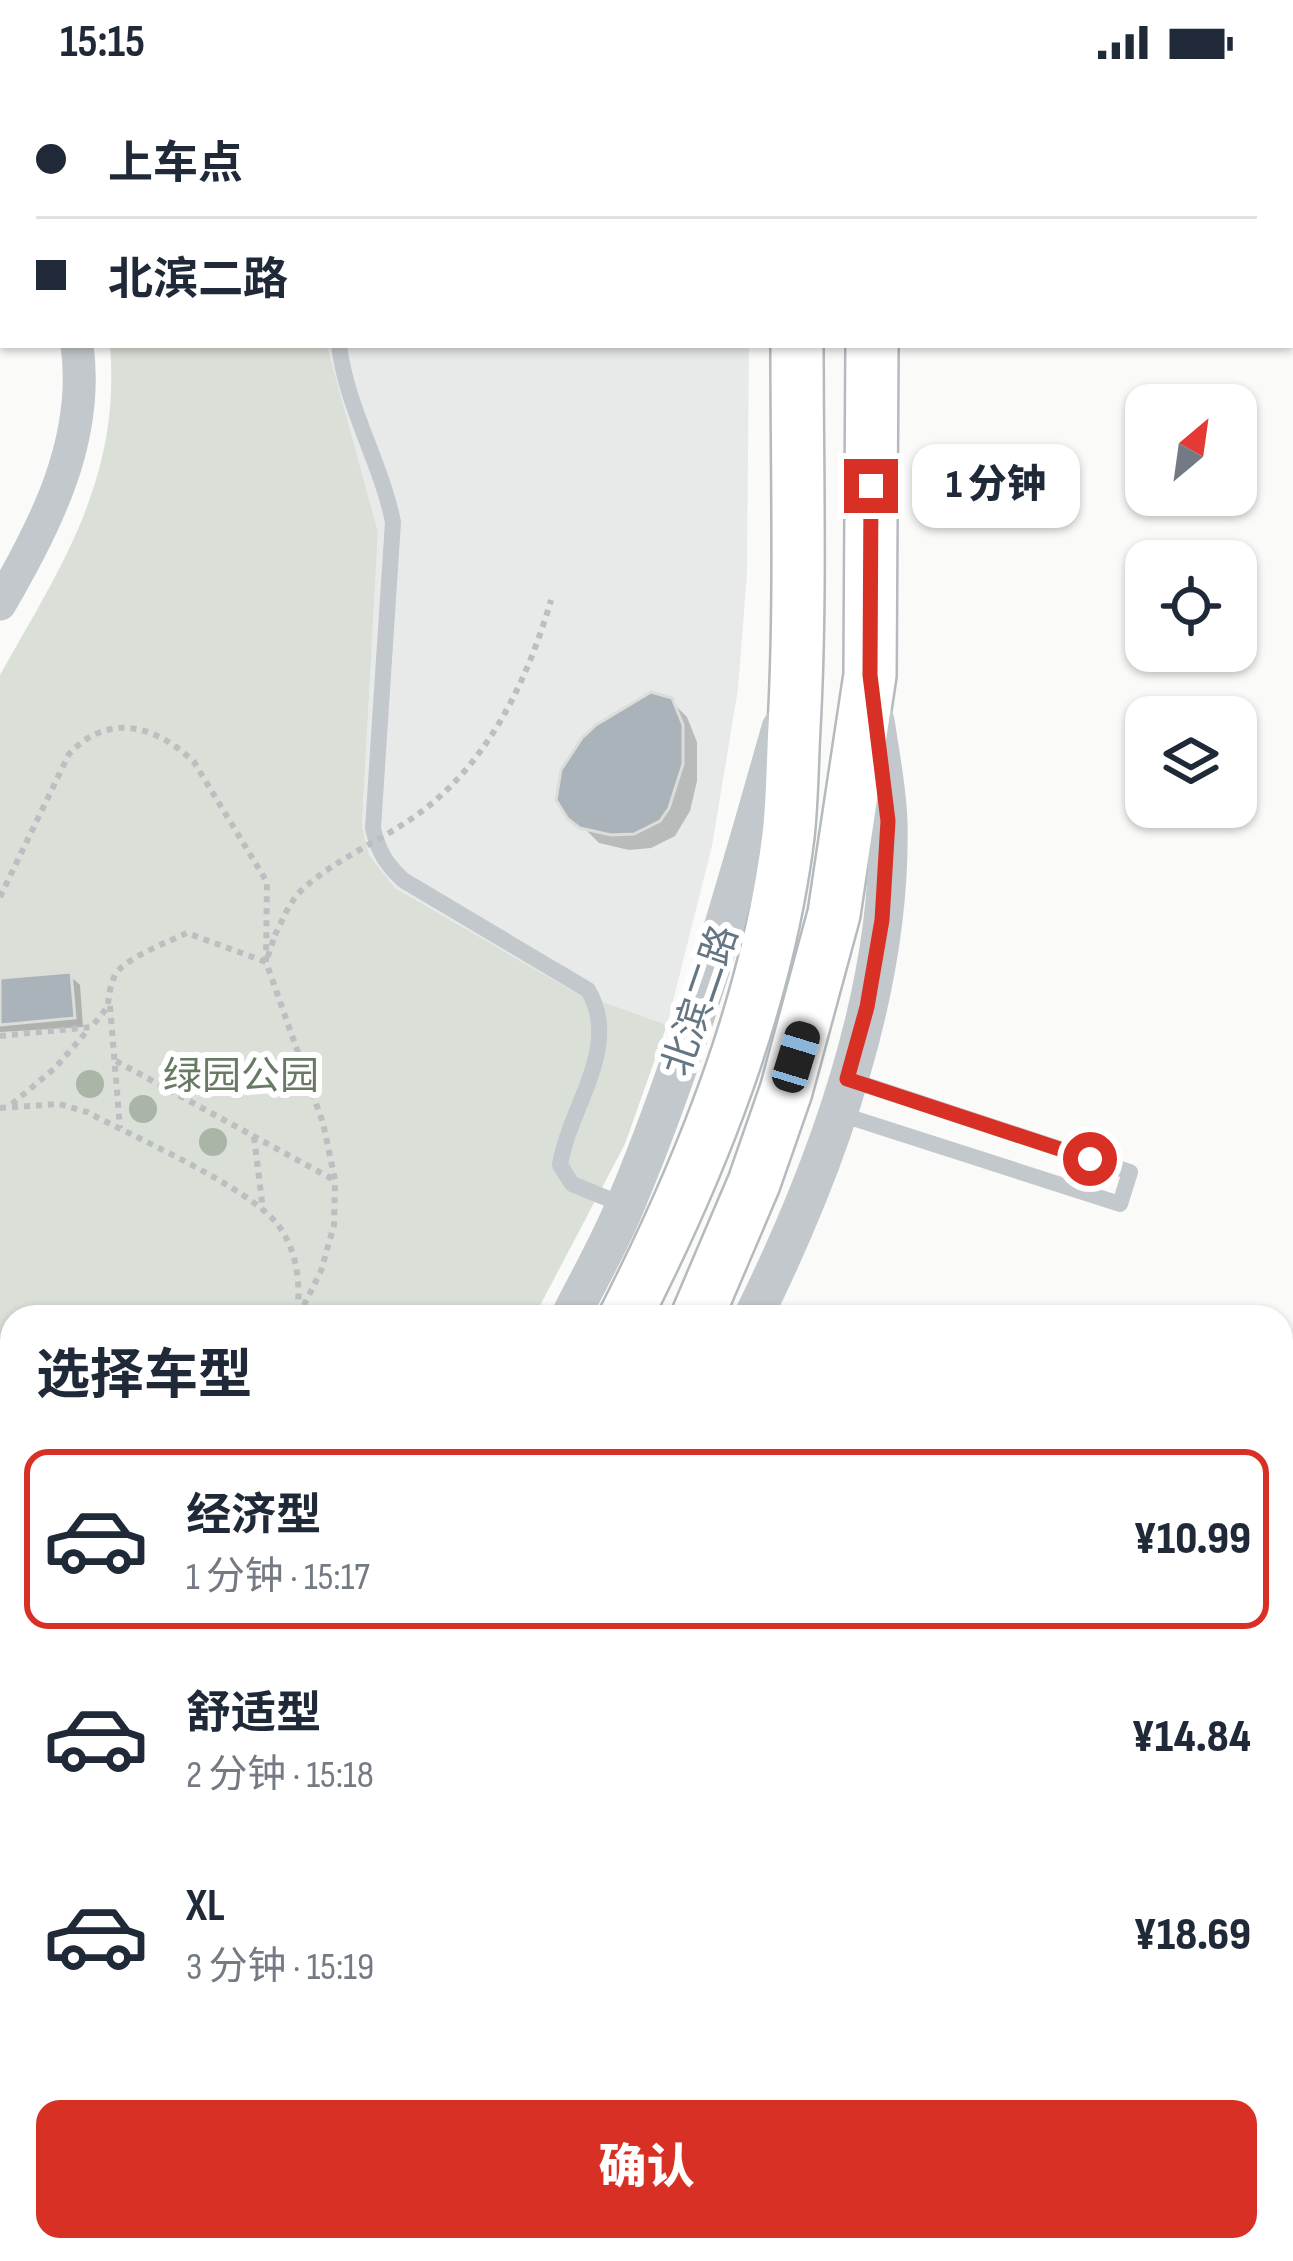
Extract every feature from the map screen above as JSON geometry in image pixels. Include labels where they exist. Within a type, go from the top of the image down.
[{"type":"main road","name":"北滨二路","points":[[631,1305],[698,1161],[758,983],[777,905],[788,833],[797,670],[797,348]]},
{"type":"main road","points":[[702,1305],[754,1183],[816,988],[834,914],[870,675],[872,348]]},
{"type":"street","points":[[0,604],[36,542],[76,430],[77,348]]},
{"type":"street","name":"北滨二路","points":[[576,1305],[626,1206],[729,913],[797,670]]},
{"type":"street","points":[[758,1305],[842,1096],[867,1007],[882,920],[888,821],[870,675]]},
{"type":"lane","points":[[340,348],[393,522],[373,828],[377,848],[403,880],[588,990],[598,1007],[600,1043],[560,1165],[572,1184],[626,1206]]},
{"type":"lane","points":[[842,1096],[1130,1172],[1120,1204],[842,1096]]},
{"type":"path","points":[[266,962],[275,935],[305,887],[415,817],[455,784],[487,742],[525,677],[551,600]]},
{"type":"path","points":[[0,897],[70,754],[84,738],[105,729],[142,731],[178,747],[194,762],[260,866],[268,899],[266,962],[322,1124],[335,1180],[334,1226],[321,1271],[303,1305]]},
{"type":"path","points":[[120,1130],[110,1006],[114,977],[121,966],[187,933],[266,962]]},
{"type":"path","points":[[10,1105],[55,1068],[110,1006]]},
{"type":"path","points":[[0,1036],[91,1027]]},
{"type":"path","points":[[116,1061],[335,1180]]},
{"type":"path","points":[[0,1108],[59,1104],[87,1112],[263,1210],[279,1226],[291,1249],[298,1305]]},
{"type":"path","points":[[254,1137],[263,1210]]},
{"type":"shaded area","points":[[328,348],[749,348],[747,573],[738,689],[712,846],[667,1025],[573,991],[395,888],[369,855],[362,825],[378,532]]},
{"type":"green space","name":"绿园公园","points":[[110,348],[328,348],[378,532],[362,825],[369,855],[395,888],[573,991],[667,1025],[625,1144],[540,1305],[0,1305],[0,675],[82,519],[106,437]]},
{"type":"building","points":[[651,692],[672,698],[683,725],[683,764],[669,808],[660,821],[634,834],[580,828],[556,800],[561,770],[596,725]]},
{"type":"building","points":[[71,972],[75,1018],[0,1025],[0,978]]},
{"type":"route","points":[[871,486],[870,675],[888,821],[882,920],[867,1007],[847,1079],[1090,1159]]}]
